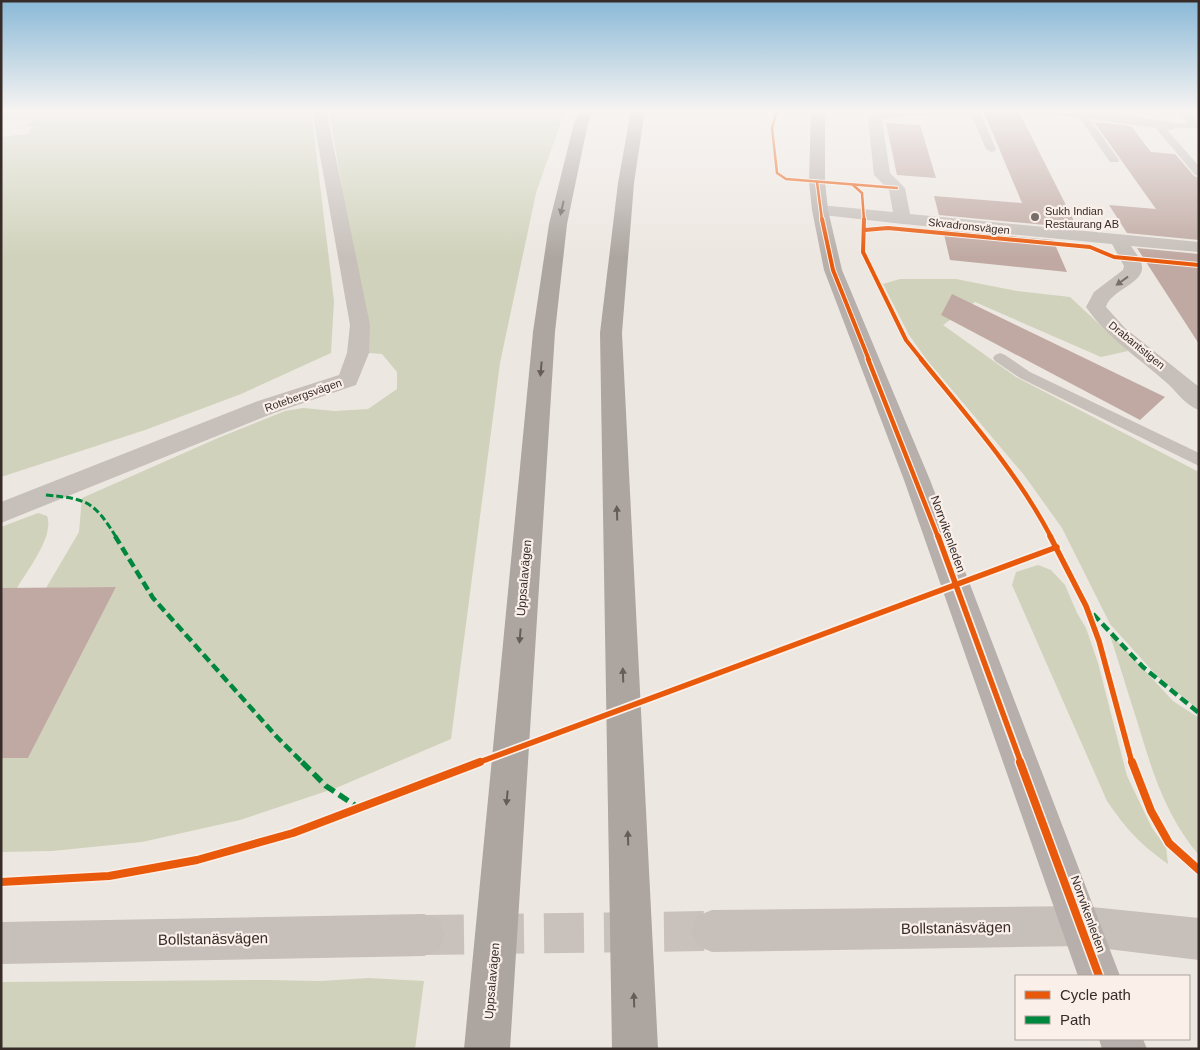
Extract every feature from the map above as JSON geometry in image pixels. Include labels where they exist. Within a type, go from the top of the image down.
[{"type":"highway","name":"Uppsalavägen","points":[[487,1049],[544,332],[558,224],[573,159]]},
{"type":"highway","points":[[630,159],[611,333],[635,1049]]},
{"type":"main road","name":"Norrvikenleden","points":[[817,159],[817,182],[820,210],[834,270],[917,480],[1099,975]]},
{"type":"street","name":"Rotebergsvägen","points":[[1,513],[266,408],[348,380],[361,343],[360,325],[328,159]]},
{"type":"street","points":[[880,159],[882,175],[897,188],[903,219]]},
{"type":"street","name":"Skvadronsvägen","points":[[820,210],[1199,247]]},
{"type":"street","name":"Drabantstigen","points":[[1119,240],[1132,266],[1132,271],[1122,282],[1101,295],[1096,300],[1096,306],[1108,323],[1177,378],[1199,402]]},
{"type":"street","name":"Bollstanäsvägen","points":[[712,932],[1082,926],[1199,939]]},
{"type":"street","name":"Bollstanäsvägen","points":[[1,943],[424,934]]},
{"type":"lane","points":[[1187,159],[1199,173]]},
{"type":"lane","points":[[1000,358],[1025,375],[1199,460]]},
{"type":"green space","points":[[1,159],[317,159],[334,301],[331,353],[241,394],[145,430],[1,477]]},
{"type":"green space","points":[[337,159],[548,159],[536,193],[500,363],[451,739],[336,788],[240,820],[142,842],[52,851],[1,852],[1,758],[28,758],[116,587],[46,588],[79,532],[82,498],[218,438],[285,411],[303,408],[335,411],[368,409],[397,389],[397,372],[382,354],[369,353]]},
{"type":"green space","points":[[900,279],[956,279],[1017,291],[1070,297],[1128,351],[1101,357],[975,302],[943,325],[1016,377],[1199,472],[1199,710],[1157,676],[1110,624],[1062,528],[1024,475],[927,360],[909,335],[883,284]]},
{"type":"green space","points":[[38,513],[47,516],[47,533],[44,543],[17,588],[1,588],[1,527]]},
{"type":"green space","points":[[1038,565],[1051,570],[1065,585],[1077,613],[1086,628],[1098,663],[1127,776],[1152,828],[1166,847],[1168,864],[1134,836],[1107,801],[1012,585],[1016,572]]},
{"type":"green space","points":[[1109,632],[1173,701],[1199,718],[1199,855],[1187,840],[1161,793]]},
{"type":"green space","points":[[369,978],[424,981],[415,1049],[1,1049],[1,982],[321,981]]},
{"type":"building","points":[[894,159],[930,159],[936,178],[897,175]]},
{"type":"building","points":[[1004,159],[1043,159],[1076,225],[1045,223],[1046,225],[939,215],[934,196],[1022,203]]},
{"type":"building","points":[[1120,159],[1179,159],[1194,176],[1199,178],[1199,240],[1127,233],[1109,205],[1156,209]]},
{"type":"building","points":[[943,230],[1053,240],[1067,272],[950,260]]},
{"type":"building","points":[[1137,248],[1199,254],[1199,344]]},
{"type":"building","points":[[952,294],[1165,397],[1140,420],[941,315]]},
{"type":"building","points":[[116,587],[28,758],[1,758],[1,588]]},
{"type":"tunnel","points":[[424,935],[712,931]]},
{"type":"marked path","points":[[46,495],[74,498],[91,504],[104,518],[153,598],[277,737],[326,786],[359,808]]},
{"type":"marked path","points":[[1093,614],[1117,642],[1143,667],[1199,713]]},
{"type":"cycle path","points":[[775,159],[777,173],[786,179],[897,188]]},
{"type":"cycle path","points":[[817,182],[820,210],[833,270],[917,480],[1099,975]]},
{"type":"cycle path","points":[[853,185],[862,193],[865,230],[863,252],[906,340],[1015,477],[1037,510],[1086,606],[1099,641],[1134,769],[1151,811],[1169,843],[1199,870]]},
{"type":"cycle path","points":[[865,230],[888,228],[1090,247],[1114,257],[1199,265]]},
{"type":"cycle path","points":[[1,882],[109,876],[197,860],[293,833],[685,684],[1057,547]]},
{"type":"place","name":"Sukh Indian Restaurang AB","points":[[1035,217]]}]
